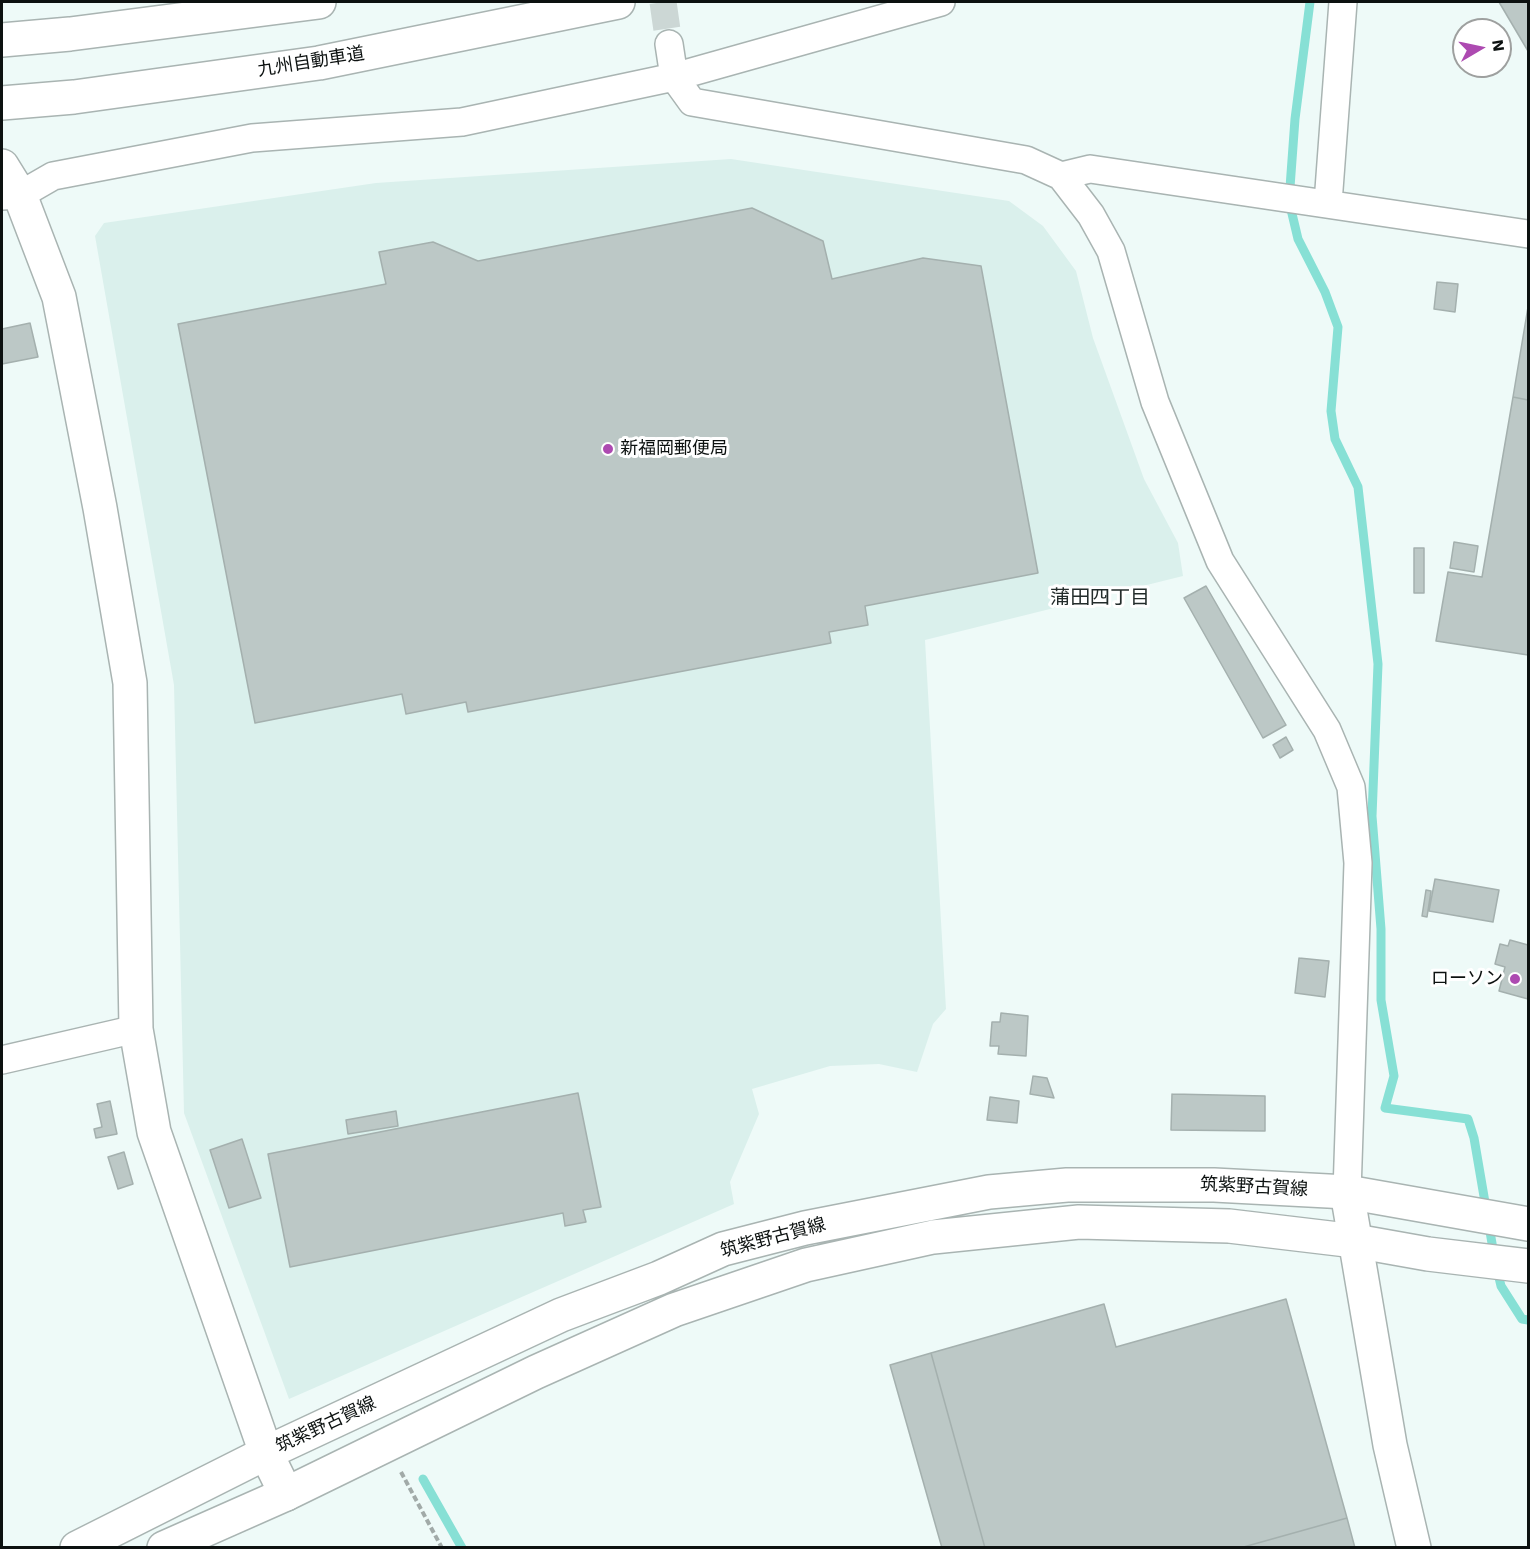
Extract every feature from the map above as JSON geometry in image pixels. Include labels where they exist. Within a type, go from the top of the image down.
[{"type":"main road","points":[[2,40],[70,34],[319,2]]},
{"type":"main road","name":"九州自動車道","points":[[2,103],[74,97],[319,63],[618,2]]},
{"type":"main road","points":[[2,166],[11,195],[59,297],[100,508],[130,683],[136,1029],[154,1132],[266,1453],[286,1494]]},
{"type":"main road","name":"筑紫野古賀線","points":[[77,1548],[266,1453],[561,1315],[659,1278],[723,1250],[805,1228],[989,1192],[1067,1185],[1214,1185],[1347,1192],[1528,1224]]},
{"type":"main road","points":[[1347,1192],[1390,1445],[1414,1548]]},
{"type":"main road","name":"筑紫野古賀線","points":[[164,1548],[286,1494],[536,1372],[674,1310],[806,1265],[933,1238],[1079,1222],[1229,1226],[1355,1241],[1428,1254],[1528,1266]]},
{"type":"street","points":[[11,195],[53,176],[252,138],[462,122],[674,77],[941,2]]},
{"type":"street","points":[[1328,203],[1343,2]]},
{"type":"street","points":[[669,44],[674,77],[692,102],[1026,160],[1061,176],[1090,215],[1111,251],[1155,402],[1220,561],[1327,730],[1351,787],[1358,863],[1347,1192]]},
{"type":"street","points":[[1061,176],[1090,169],[1528,234]]},
{"type":"street","points":[[2,1060],[136,1029]]},
{"type":"path","points":[[387,1445],[442,1548]]},
{"type":"shaded area","points":[[731,159],[1009,201],[1043,226],[1076,271],[1093,338],[1144,479],[1178,543],[1183,576],[925,640],[946,1009],[933,1024],[917,1072],[879,1064],[830,1066],[752,1089],[759,1114],[730,1182],[734,1204],[289,1399],[184,1113],[174,685],[95,236],[104,223],[376,183]]},
{"type":"building","points":[[1499,2],[1528,2],[1528,51],[1512,24],[1512,18],[1508,18]]},
{"type":"building","name":"新福岡郵便局","points":[[752,208],[823,241],[832,279],[923,258],[981,266],[1038,573],[865,606],[868,625],[829,632],[831,643],[468,712],[466,702],[406,714],[402,694],[255,723],[178,324],[386,284],[379,252],[433,242],[478,261]]},
{"type":"building","points":[[1437,282],[1458,284],[1455,312],[1434,309]]},
{"type":"building","points":[[1528,307],[1528,400],[1513,397]]},
{"type":"building","points":[[30,323],[38,357],[2,364],[2,329]]},
{"type":"building","points":[[1513,397],[1528,400],[1528,655],[1436,641],[1448,572],[1482,577]]},
{"type":"building","points":[[1454,542],[1478,546],[1474,572],[1450,568]]},
{"type":"building","points":[[1414,548],[1424,548],[1424,593],[1414,593]]},
{"type":"building","points":[[1206,586],[1286,725],[1263,738],[1184,598]]},
{"type":"building","points":[[1286,737],[1293,750],[1280,758],[1273,745]]},
{"type":"building","points":[[1435,879],[1499,890],[1493,922],[1429,911]]},
{"type":"building","points":[[1426,890],[1431,891],[1427,917],[1422,916]]},
{"type":"building","name":"ローソン","points":[[1510,940],[1528,945],[1528,999],[1499,991],[1505,967],[1495,964],[1500,944],[1508,946]]},
{"type":"building","points":[[1299,958],[1329,961],[1325,997],[1295,993]]},
{"type":"building","points":[[1001,1013],[1028,1016],[1026,1056],[998,1054],[999,1046],[990,1046],[992,1022],[1000,1022]]},
{"type":"building","points":[[1033,1076],[1047,1078],[1054,1098],[1030,1094]]},
{"type":"building","points":[[578,1093],[601,1207],[583,1210],[586,1222],[565,1226],[563,1213],[290,1267],[268,1154]]},
{"type":"building","points":[[1172,1094],[1265,1096],[1265,1131],[1171,1130]]},
{"type":"building","points":[[990,1097],[1019,1101],[1017,1123],[987,1120]]},
{"type":"building","points":[[110,1101],[117,1134],[96,1138],[94,1129],[102,1127],[97,1104]]},
{"type":"building","points":[[396,1111],[398,1126],[348,1134],[346,1120]]},
{"type":"building","points":[[242,1139],[261,1198],[229,1208],[210,1150]]},
{"type":"building","points":[[124,1152],[133,1184],[118,1189],[108,1157]]},
{"type":"building","points":[[1286,1299],[1347,1518],[1240,1548],[985,1548],[931,1353],[1104,1304],[1116,1347]]},
{"type":"building","points":[[931,1353],[985,1548],[942,1548],[890,1365]]},
{"type":"building","points":[[1347,1518],[1355,1548],[1240,1548]]},
{"type":"waterway","points":[[1310,2],[1295,119],[1289,201],[1298,239],[1325,292],[1338,327],[1331,411],[1335,439],[1358,487],[1378,664],[1372,816],[1381,929],[1381,1000],[1394,1076],[1385,1108],[1468,1119],[1474,1138],[1494,1255]]},
{"type":"waterway","points":[[1497,1269],[1501,1286],[1522,1319],[1528,1320]]},
{"type":"waterway","points":[[423,1479],[462,1548]]},
{"type":"tunnel","points":[[663,2],[669,44]]},
{"type":"place","name":"新福岡郵便局","points":[[608,449]]},
{"type":"place","name":"ローソン","points":[[1515,979]]},
{"type":"district","name":"蒲田四丁目","points":[[1100,598]]}]
